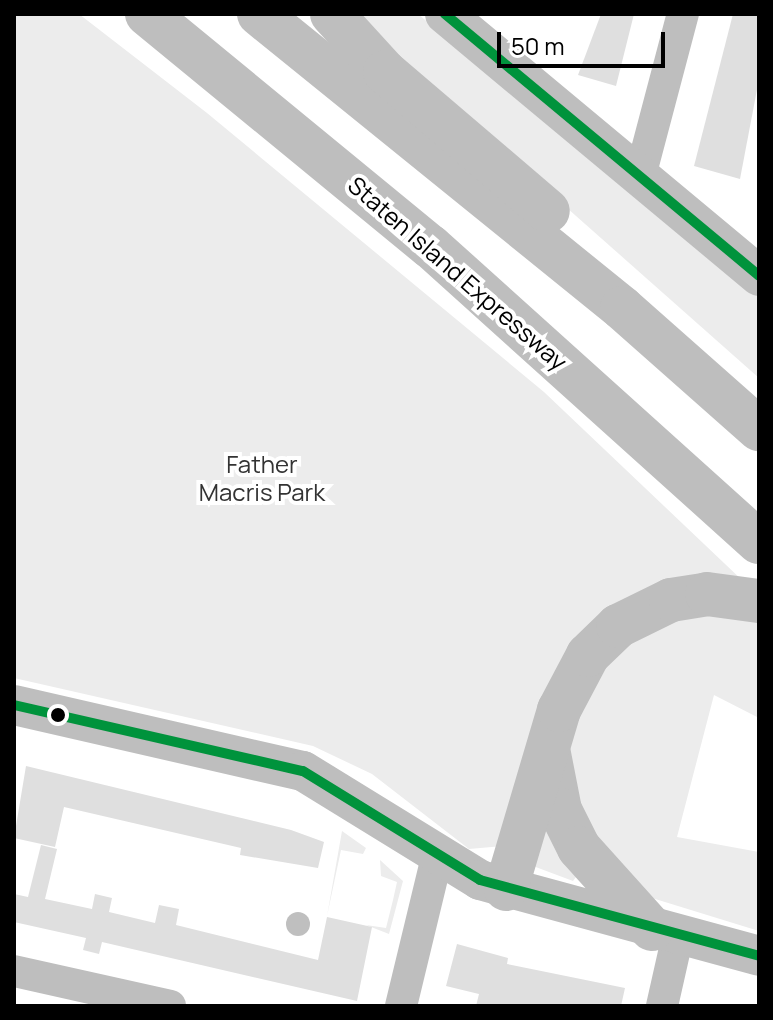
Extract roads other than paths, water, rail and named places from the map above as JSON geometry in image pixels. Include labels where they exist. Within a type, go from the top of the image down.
[{"type":"highway","name":"Staten Island Expressway","points":[[147,14],[431,247],[759,542]]},
{"type":"highway","points":[[259,14],[622,308],[759,429]]},
{"type":"highway","points":[[332,14],[385,72],[547,209],[622,308]]},
{"type":"highway","points":[[506,889],[548,746],[577,669],[618,626],[689,596],[759,601]]},
{"type":"highway","points":[[548,746],[568,830],[608,886],[665,932]]},
{"type":"main road","points":[[445,14],[639,180],[759,276]]},
{"type":"main road","points":[[14,705],[303,771],[361,800],[437,857],[506,889],[759,956]]},
{"type":"street","points":[[639,180],[683,14]]},
{"type":"street","points":[[401,1006],[437,857]]},
{"type":"street","points":[[662,1006],[665,932]]},
{"type":"street","points":[[14,971],[170,1006]]},
{"type":"park label","name":"Father Macris Park","points":[[262,478]]}]
